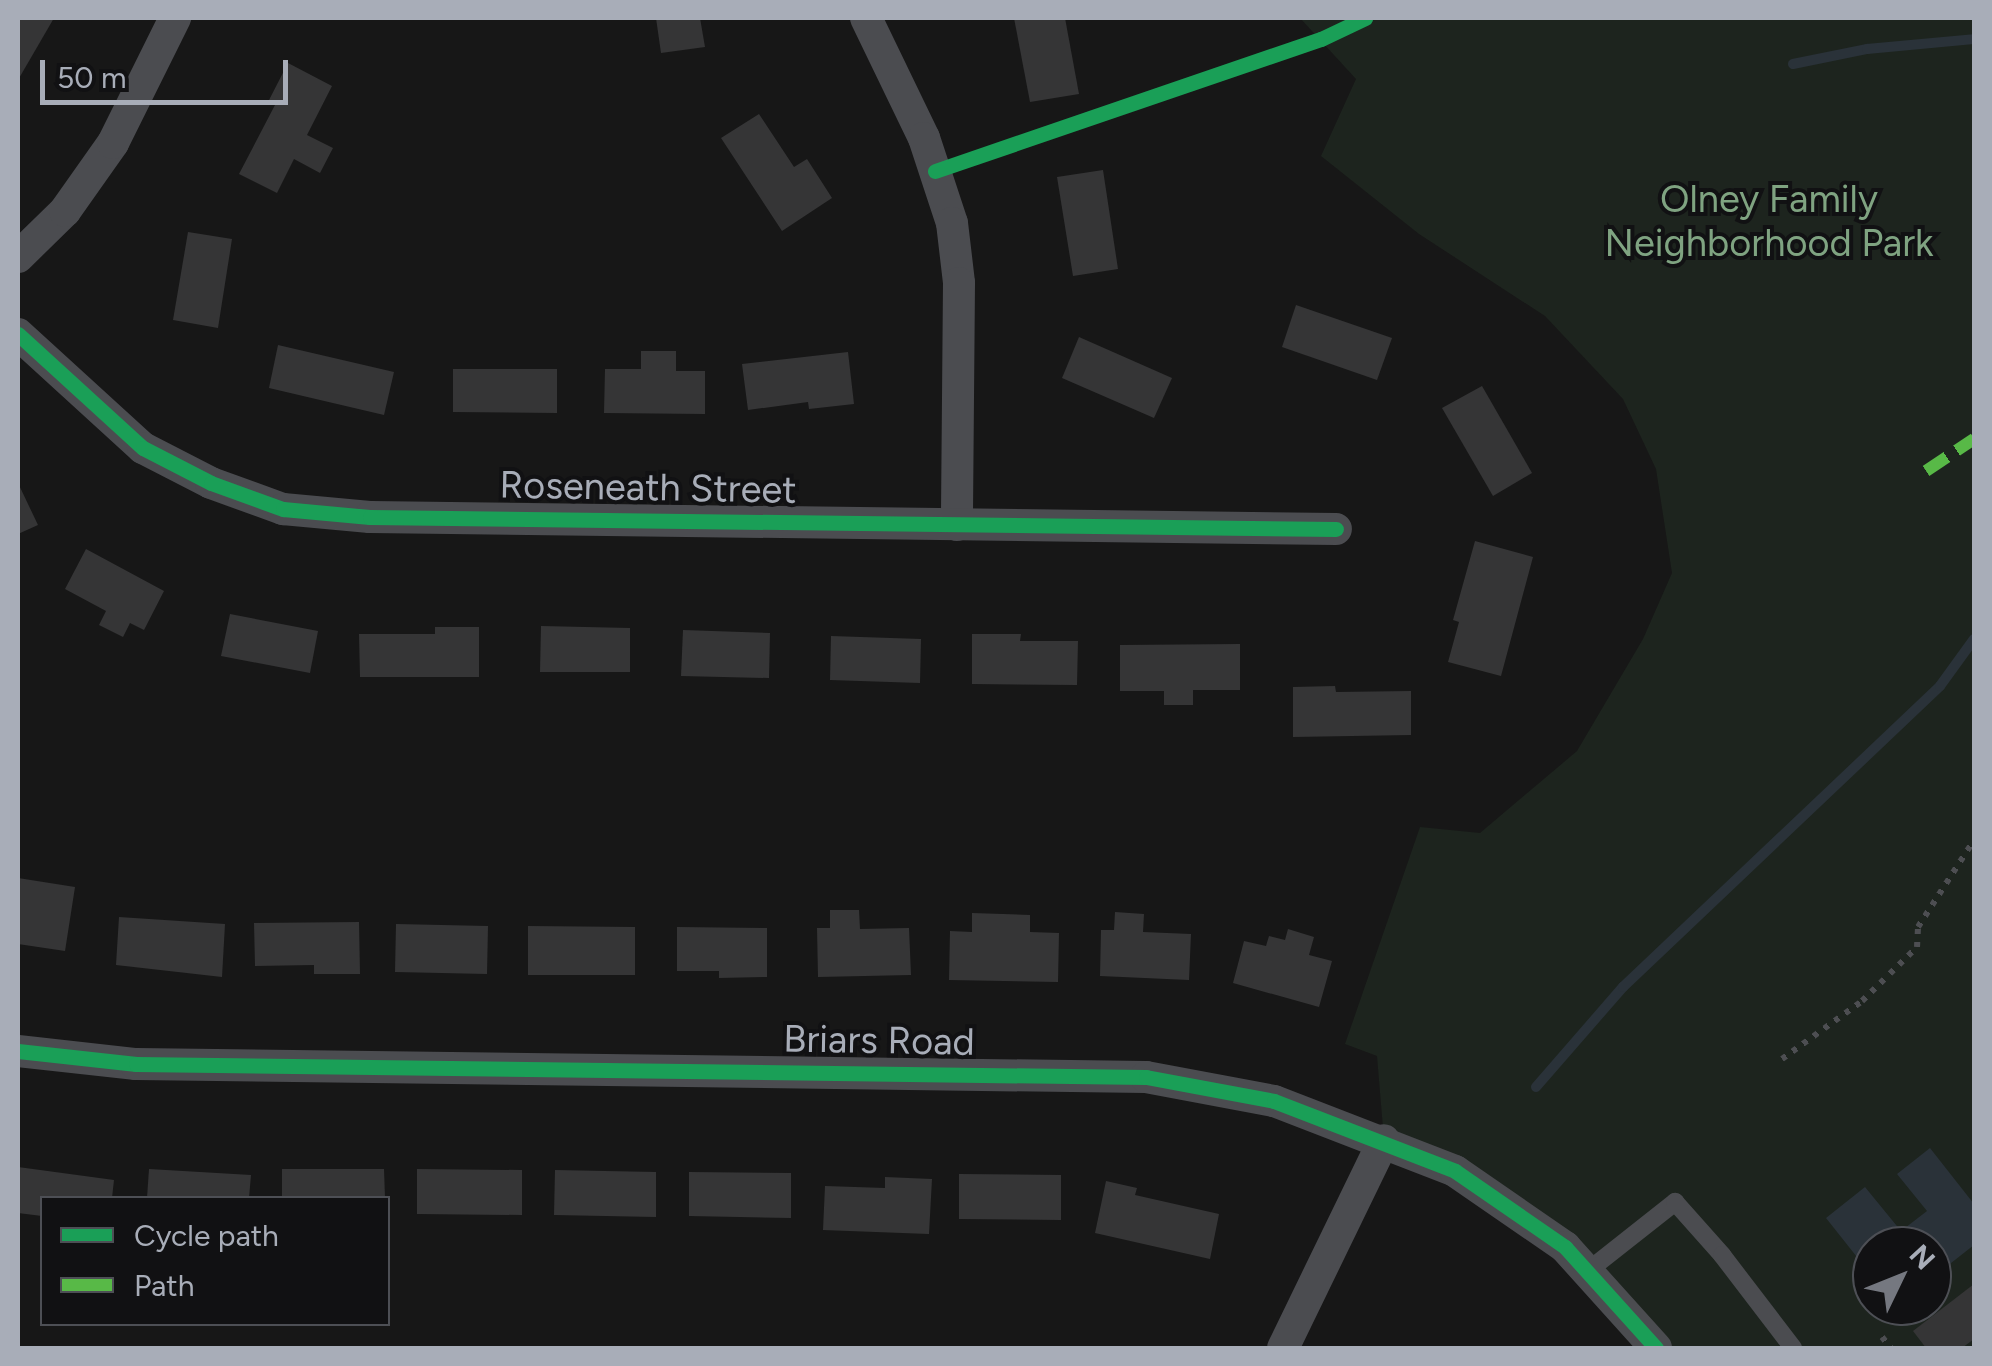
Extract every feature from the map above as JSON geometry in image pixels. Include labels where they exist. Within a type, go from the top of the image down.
[{"type":"street","points":[[18,257],[65,211],[113,143],[161,54],[175,18]]},
{"type":"street","points":[[866,18],[924,138],[952,223],[960,283],[957,525]]},
{"type":"street","name":"Roseneath Street","points":[[18,334],[143,448],[210,484],[283,509],[370,517],[1336,529]]},
{"type":"street","name":"Briars Road","points":[[18,1051],[136,1064],[1146,1077],[1274,1101],[1384,1140],[1455,1171],[1565,1247],[1656,1348]]},
{"type":"street","points":[[1283,1348],[1384,1140]]},
{"type":"lane","points":[[1588,1270],[1675,1202],[1722,1255],[1793,1348]]},
{"type":"path","points":[[1782,1059],[1862,1001],[1917,947],[1918,927],[1974,840]]},
{"type":"path","points":[[1882,1337],[1891,1348]]},
{"type":"green space","name":"Olney Family Neighborhood Park","points":[[1300,18],[1974,18],[1974,1348],[1656,1348],[1589,1270],[1384,1140],[1377,1056],[1345,1044],[1420,827],[1480,833],[1577,751],[1643,639],[1672,573],[1656,469],[1623,399],[1545,316],[1419,234],[1321,156],[1356,79]]},
{"type":"shaded area","points":[[1930,1148],[1974,1204],[1974,1245],[1952,1262],[1952,1226],[1908,1226],[1927,1211],[1897,1174]]},
{"type":"shaded area","points":[[1865,1187],[1897,1226],[1852,1226],[1852,1251],[1826,1218]]},
{"type":"building","points":[[18,18],[54,18],[18,80]]},
{"type":"building","points":[[656,18],[700,18],[705,47],[661,53]]},
{"type":"building","points":[[1014,18],[1065,18],[1079,94],[1030,102]]},
{"type":"building","points":[[288,63],[332,86],[307,135],[333,148],[320,173],[294,159],[277,193],[239,174],[275,105],[268,102]]},
{"type":"building","points":[[759,114],[794,167],[807,159],[832,198],[782,231],[721,138]]},
{"type":"building","points":[[1103,170],[1118,269],[1073,276],[1057,177]]},
{"type":"building","points":[[188,232],[232,239],[218,328],[173,320]]},
{"type":"building","points":[[1296,305],[1392,338],[1377,380],[1282,347]]},
{"type":"building","points":[[1079,337],[1172,378],[1154,418],[1062,378]]},
{"type":"building","points":[[278,345],[394,372],[384,415],[269,388]]},
{"type":"building","points":[[641,351],[676,351],[676,371],[705,371],[705,414],[604,413],[605,369],[641,369]]},
{"type":"building","points":[[848,352],[854,404],[809,409],[808,402],[748,410],[742,364]]},
{"type":"building","points":[[453,369],[557,369],[557,413],[453,412]]},
{"type":"building","points":[[1482,386],[1532,473],[1493,496],[1442,408]]},
{"type":"building","points":[[18,483],[38,525],[18,534]]},
{"type":"building","points":[[1475,541],[1533,557],[1501,676],[1448,662],[1459,622],[1453,620]]},
{"type":"building","points":[[86,549],[164,591],[144,630],[130,623],[123,637],[99,625],[106,611],[65,589]]},
{"type":"building","points":[[230,614],[318,631],[310,673],[221,656]]},
{"type":"building","points":[[541,626],[630,628],[630,672],[540,672]]},
{"type":"building","points":[[435,627],[479,627],[479,677],[360,677],[359,634],[435,634]]},
{"type":"building","points":[[683,630],[770,633],[769,678],[681,676]]},
{"type":"building","points":[[972,634],[1021,634],[1020,641],[1078,641],[1077,685],[972,684]]},
{"type":"building","points":[[831,636],[921,639],[920,683],[830,680]]},
{"type":"building","points":[[1240,644],[1240,690],[1193,690],[1193,705],[1164,705],[1164,691],[1120,691],[1120,645]]},
{"type":"building","points":[[1335,686],[1336,692],[1411,691],[1411,735],[1293,737],[1293,687]]},
{"type":"building","points":[[18,878],[75,887],[65,951],[18,944]]},
{"type":"building","points":[[830,910],[859,910],[860,929],[909,928],[911,975],[818,977],[817,928],[830,928]]},
{"type":"building","points":[[1115,912],[1144,914],[1143,932],[1191,934],[1189,980],[1100,976],[1101,930],[1114,930]]},
{"type":"building","points":[[972,913],[1030,915],[1030,932],[1059,933],[1058,982],[949,980],[950,931],[972,932]]},
{"type":"building","points":[[119,917],[225,924],[222,977],[116,965]]},
{"type":"building","points":[[359,922],[360,974],[314,974],[314,965],[255,966],[254,923]]},
{"type":"building","points":[[396,924],[488,926],[487,974],[395,972]]},
{"type":"building","points":[[528,926],[635,927],[635,975],[528,975]]},
{"type":"building","points":[[677,927],[767,928],[767,977],[719,978],[719,971],[677,971]]},
{"type":"building","points":[[1288,929],[1314,937],[1309,955],[1332,961],[1319,1007],[1233,983],[1244,941],[1266,946],[1269,936],[1285,940]]},
{"type":"building","points":[[18,1167],[114,1180],[112,1196],[40,1196],[40,1216],[18,1213]]},
{"type":"building","points":[[149,1169],[251,1175],[249,1196],[147,1196]]},
{"type":"building","points":[[282,1169],[384,1169],[385,1196],[282,1196]]},
{"type":"building","points":[[417,1169],[522,1170],[522,1215],[417,1214]]},
{"type":"building","points":[[555,1170],[656,1172],[656,1217],[554,1215]]},
{"type":"building","points":[[689,1172],[791,1173],[791,1218],[689,1216]]},
{"type":"building","points":[[959,1174],[1061,1175],[1061,1220],[959,1219]]},
{"type":"building","points":[[885,1177],[932,1179],[929,1234],[823,1230],[825,1186],[885,1188]]},
{"type":"building","points":[[1106,1181],[1137,1188],[1135,1195],[1219,1214],[1210,1259],[1095,1233]]},
{"type":"building","points":[[1974,1284],[1974,1339],[1962,1348],[1926,1348],[1913,1331],[1919,1326],[1952,1326],[1952,1301]]},
{"type":"waterway","points":[[1793,64],[1867,49],[1974,39]]},
{"type":"waterway","points":[[1536,1087],[1623,987],[1940,686],[1974,639]]},
{"type":"marked path","points":[[1926,471],[1974,439]]},
{"type":"cycle path","points":[[935,171],[1321,39],[1365,18]]},
{"type":"cycle path","points":[[18,334],[143,448],[211,483],[283,509],[370,517],[1336,529]]},
{"type":"cycle path","points":[[18,1051],[136,1064],[1146,1077],[1274,1101],[1455,1171],[1565,1247],[1656,1348]]}]
